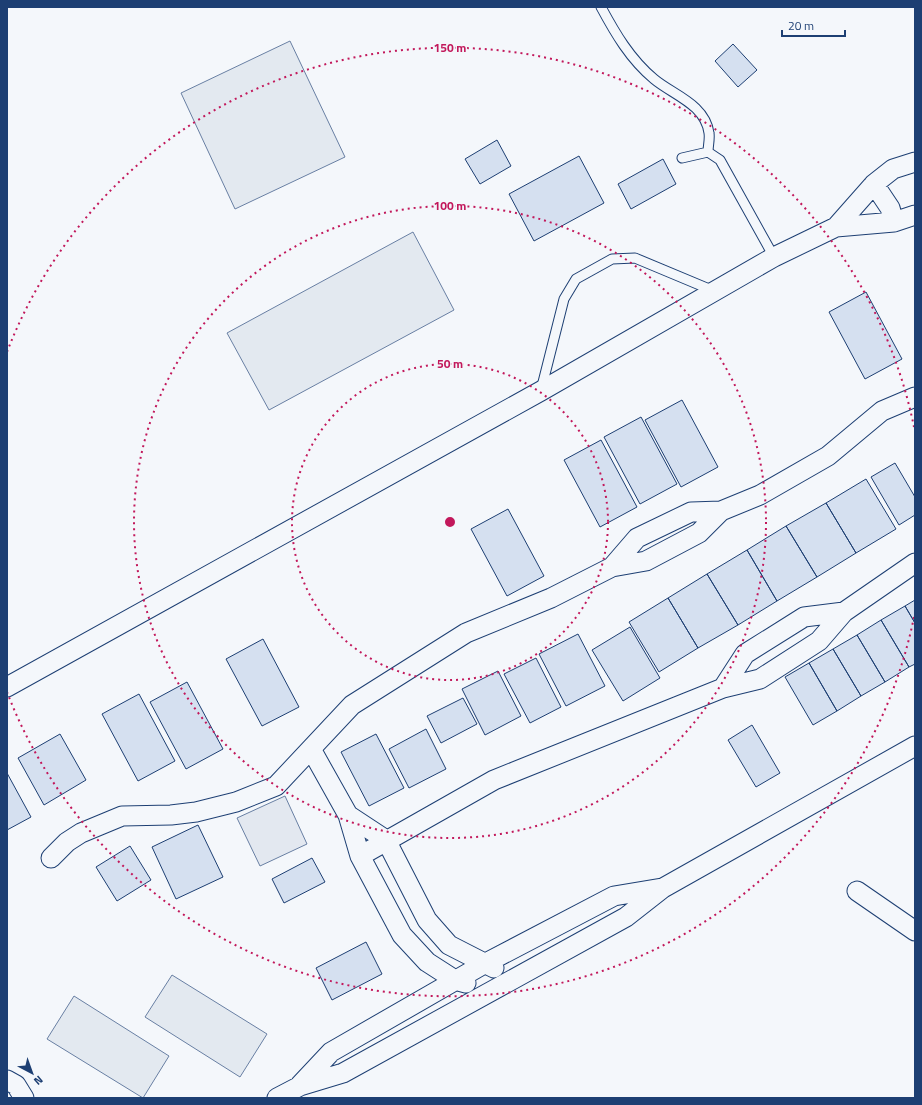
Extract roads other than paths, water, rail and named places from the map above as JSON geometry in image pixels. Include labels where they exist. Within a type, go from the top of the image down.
[{"type":"street","points":[[836,227],[874,184],[893,169],[915,162]]},
{"type":"street","points":[[874,184],[890,208],[894,222]]},
{"type":"street","points":[[7,687],[541,391],[774,257],[836,227],[894,222],[915,215]]},
{"type":"street","points":[[51,858],[67,842],[81,833],[122,816],[171,815],[196,812],[236,802],[276,786],[311,750],[335,721],[352,705],[466,633],[551,598],[612,567],[637,538],[691,512],[721,511],[760,495],[828,456],[882,411],[915,397]]},
{"type":"street","points":[[360,856],[494,780],[723,688],[760,679],[819,641],[844,612],[915,563]]},
{"type":"street","points":[[723,688],[745,654],[804,617],[844,612]]},
{"type":"street","points":[[277,1098],[300,1086],[343,1072],[516,978],[626,917],[663,888],[915,746]]},
{"type":"street","points":[[311,750],[348,815],[360,856],[402,935],[426,962],[455,980],[492,991]]},
{"type":"street","points":[[348,815],[386,840],[427,920],[450,945],[484,964],[516,978]]},
{"type":"street","points":[[300,1086],[331,1052],[484,964],[614,896],[663,888]]},
{"type":"street","points":[[857,891],[915,931]]},
{"type":"street","points":[[389,911],[415,898]]},
{"type":"street","points":[[7,1080],[16,1086],[24,1098]]},
{"type":"lane","points":[[601,7],[619,41],[654,79],[695,106],[705,120],[709,133],[708,152]]},
{"type":"lane","points":[[682,158],[708,152],[720,160],[774,257]]},
{"type":"lane","points":[[541,391],[564,299],[576,279],[612,259],[635,258],[714,291]]}]
